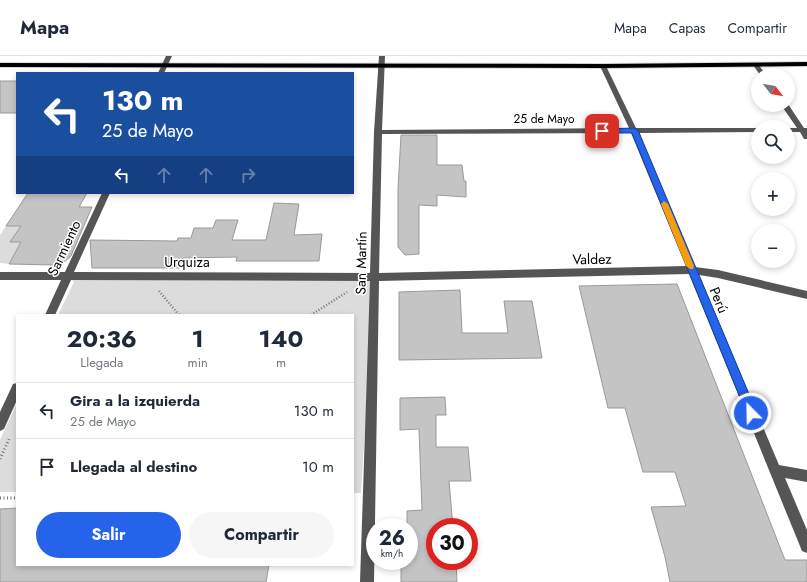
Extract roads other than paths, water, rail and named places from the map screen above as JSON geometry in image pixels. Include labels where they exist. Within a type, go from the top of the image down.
[{"type":"main road","points":[[0,65],[382,60],[603,66],[807,64]]},
{"type":"street","points":[[161,72],[169,56]]},
{"type":"street","name":"San Martín","points":[[367,582],[378,132],[382,60]]},
{"type":"street","name":"Perú","points":[[603,66],[634,130],[807,546]]},
{"type":"street","points":[[790,112],[806,132]]},
{"type":"street","name":"25 de Mayo","points":[[378,132],[751,130]]},
{"type":"street","points":[[795,131],[806,132]]},
{"type":"street","name":"Sarmiento","points":[[50,314],[106,194]]},
{"type":"street","name":"Valdez","points":[[375,277],[692,270],[718,274],[807,295]]},
{"type":"street","name":"Urquiza","points":[[0,276],[375,277]]},
{"type":"street","points":[[0,425],[16,390]]},
{"type":"street","points":[[775,470],[807,476]]}]
